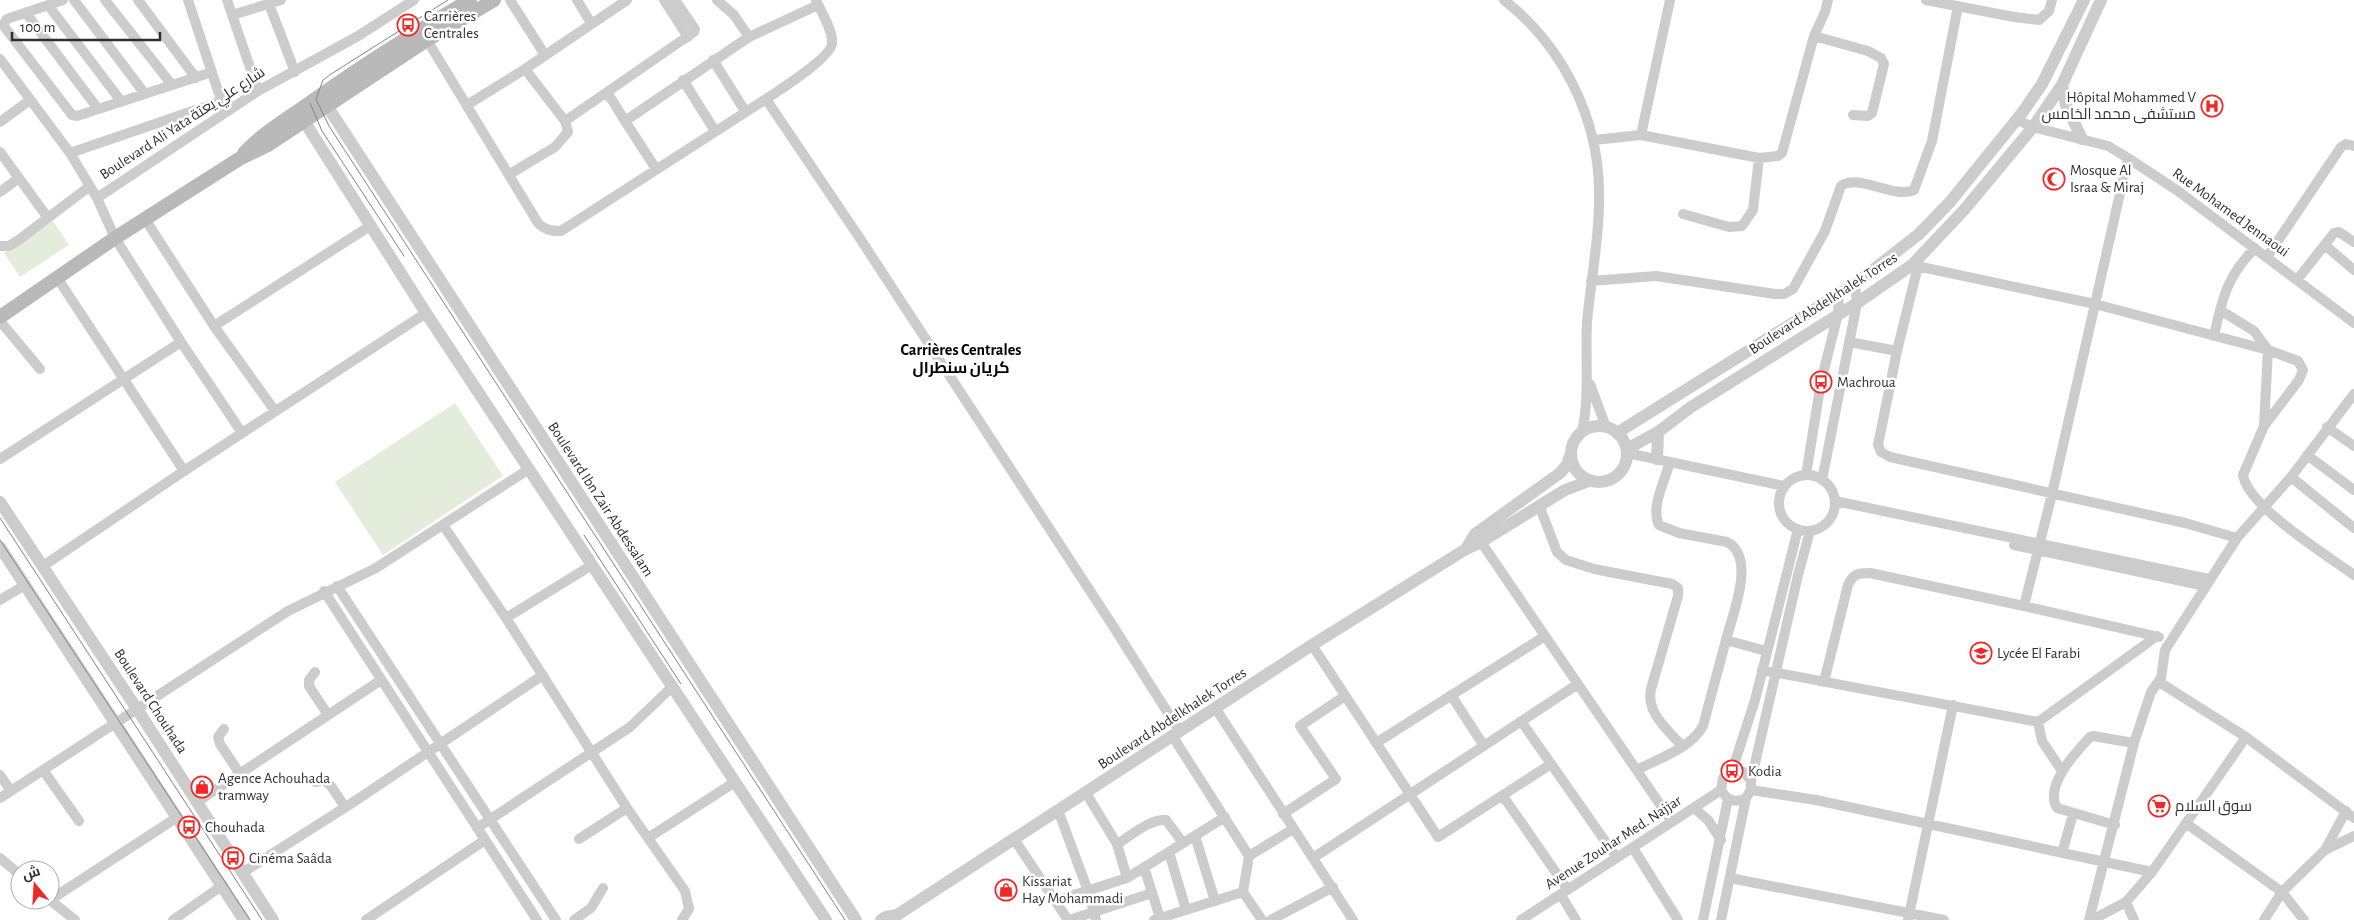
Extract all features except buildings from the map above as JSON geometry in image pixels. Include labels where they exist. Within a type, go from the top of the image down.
[{"type":"main road","points":[[0,317],[116,238],[239,159],[268,146],[301,116],[420,29],[470,0]]},
{"type":"main road","points":[[323,101],[494,0]]},
{"type":"street","points":[[63,0],[3,22],[4,28],[69,113],[77,116],[212,72]]},
{"type":"street","points":[[74,0],[145,94]]},
{"type":"street","points":[[105,0],[172,85]]},
{"type":"street","points":[[138,0],[196,78]]},
{"type":"street","points":[[188,0],[225,112]]},
{"type":"street","points":[[227,0],[258,91]]},
{"type":"street","points":[[232,15],[281,0]]},
{"type":"street","name":"Boulevard Ali Yata شارع علي يعتة","points":[[97,198],[258,91],[358,36],[414,0]]},
{"type":"street","points":[[510,0],[545,55]]},
{"type":"street","points":[[577,0],[591,22]]},
{"type":"street","points":[[467,105],[525,69],[591,22],[627,0]]},
{"type":"street","points":[[664,0],[688,37]]},
{"type":"street","points":[[565,121],[695,31],[675,0]]},
{"type":"street","points":[[1504,0],[1534,26],[1559,58],[1579,99],[1594,140],[1599,191],[1587,330],[1586,417],[1582,432],[1572,448],[1572,464],[1576,471],[1590,481],[1597,482],[1613,479],[1624,467],[1627,454],[1623,440],[1612,430],[1587,377]]},
{"type":"street","points":[[1641,134],[1670,0]]},
{"type":"street","points":[[1594,140],[1641,134],[1760,158],[1778,156],[1782,153],[1814,36],[1825,12],[1828,0]]},
{"type":"street","points":[[1926,0],[2039,20],[2049,11],[2052,0]]},
{"type":"street","name":"Boulevard Abdelkhalek Torres","points":[[1612,430],[1855,284],[1919,234],[1950,202],[2017,120],[2042,84],[2084,0]]},
{"type":"street","name":"Boulevard Abdelkhalek Torres","points":[[1627,454],[1691,407],[1915,266],[2033,127],[2062,85],[2101,0]]},
{"type":"street","points":[[720,1],[734,14],[749,37]]},
{"type":"street","points":[[427,40],[538,222],[543,228],[561,231],[766,99],[822,58],[831,48],[832,41],[817,2],[749,37],[625,121]]},
{"type":"street","points":[[269,4],[295,72]]},
{"type":"street","points":[[48,5],[121,101]]},
{"type":"street","points":[[1591,281],[1656,276],[1776,294],[1784,294],[1793,288],[1825,231],[1840,186],[1851,182],[1896,192],[1907,193],[1914,190],[1932,141],[1958,6]]},
{"type":"street","points":[[26,13],[98,108]]},
{"type":"street","points":[[1814,36],[1868,51],[1882,58],[1884,64],[1872,113],[1868,116],[1853,115]]},
{"type":"street","points":[[713,60],[745,111]]},
{"type":"street","points":[[2,65],[70,153],[97,198],[116,238],[181,342],[242,433]]},
{"type":"street","points":[[510,174],[562,142],[568,132],[565,121],[525,69]]},
{"type":"street","points":[[683,80],[715,131]]},
{"type":"street","points":[[2062,85],[2066,105],[2082,139]]},
{"type":"street","points":[[607,92],[656,169]]},
{"type":"street","points":[[766,99],[1114,626],[1176,735],[1249,856],[1243,892],[1262,920],[1333,887]]},
{"type":"street","points":[[0,122],[30,100]]},
{"type":"street","points":[[70,153],[222,101]]},
{"type":"street","name":"Boulevard Ibn Zair Abdessalam","points":[[323,101],[856,920]]},
{"type":"street","points":[[301,116],[426,313],[826,920]]},
{"type":"street","name":"Rue Mohamed Jennaoui","points":[[2017,120],[2033,127],[2108,146],[2128,158],[2178,191],[2354,323]]},
{"type":"street","points":[[2267,257],[2341,147],[2346,144],[2354,146]]},
{"type":"street","points":[[0,152],[48,218]]},
{"type":"street","points":[[1683,214],[1728,226],[1742,226],[1753,210],[1760,158]]},
{"type":"street","points":[[2024,606],[2052,494],[2128,158]]},
{"type":"street","points":[[0,192],[19,178]]},
{"type":"street","points":[[0,246],[9,246],[90,186]]},
{"type":"street","points":[[145,219],[214,326],[275,411]]},
{"type":"street","points":[[214,326],[370,226]]},
{"type":"street","points":[[2297,280],[2336,232],[2354,242]]},
{"type":"street","points":[[2326,246],[2354,270]]},
{"type":"street","points":[[2214,336],[2226,287],[2233,274],[2255,248]]},
{"type":"street","points":[[2236,538],[2184,524],[1890,457],[1881,452],[1878,445],[1915,266],[2095,304],[2268,350],[2298,361],[2303,370],[2299,380],[2264,426],[2243,475],[2248,490],[2264,509],[2354,576]]},
{"type":"street","points":[[58,279],[184,471]]},
{"type":"street","points":[[1822,480],[1857,303],[1855,284]]},
{"type":"street","points":[[1806,475],[1821,382],[1838,314],[1838,294]]},
{"type":"street","points":[[2220,310],[2254,331],[2268,350],[2264,426]]},
{"type":"street","points":[[42,566],[426,313]]},
{"type":"street","points":[[0,321],[40,369]]},
{"type":"street","points":[[0,459],[181,342]]},
{"type":"street","points":[[1849,342],[1897,351]]},
{"type":"street","points":[[2091,920],[2134,743],[2151,692],[2159,682],[2163,671],[2163,656],[2171,640],[2236,538],[2291,477],[2327,427],[2354,394]]},
{"type":"street","points":[[2327,427],[2354,446]]},
{"type":"street","points":[[1582,432],[1590,428],[1612,430]]},
{"type":"street","points":[[1657,459],[1658,432]]},
{"type":"street","name":"Boulevard Abdelkhalek Torres","points":[[1466,548],[1480,530],[1560,473],[1569,460],[1572,448]]},
{"type":"street","points":[[1627,454],[1657,459],[1783,489]]},
{"type":"street","points":[[1627,454],[1668,468],[1783,489]]},
{"type":"street","points":[[2307,455],[2354,490]]},
{"type":"street","points":[[1636,770],[1693,740],[1703,726],[1741,582],[1742,560],[1735,548],[1727,542],[1679,534],[1659,526],[1657,505],[1668,468]]},
{"type":"street","points":[[0,798],[288,611],[376,568],[529,469]]},
{"type":"street","points":[[1806,475],[1822,480],[1829,486],[1834,504],[1826,523],[1810,531],[1798,529],[1783,518],[1780,510],[1783,489],[1794,478],[1806,475]]},
{"type":"street","points":[[2291,477],[2354,528]]},
{"type":"street","name":"Boulevard Abdelkhalek Torres","points":[[881,920],[886,917],[896,918],[1312,645],[1466,548],[1481,542],[1565,490],[1590,481]]},
{"type":"street","name":"Boulevard Chouhada","points":[[0,502],[137,709],[273,920]]},
{"type":"street","points":[[1834,504],[2207,582]]},
{"type":"street","points":[[1539,505],[1557,552],[1566,560],[1594,569],[1672,584],[1678,588],[1678,596],[1653,681],[1649,703],[1654,713],[1682,746]]},
{"type":"street","points":[[443,525],[506,618],[628,808],[685,891],[689,909],[682,920]]},
{"type":"street","points":[[1749,790],[1737,801],[1728,799],[1721,790],[1723,778],[1732,771],[1749,720],[1798,529]]},
{"type":"street","points":[[1721,920],[1798,575],[1810,531]]},
{"type":"street","points":[[1481,542],[1672,822]]},
{"type":"street","points":[[0,547],[244,920]]},
{"type":"street","points":[[506,618],[592,565]]},
{"type":"street","points":[[1824,682],[1848,585],[1852,577],[1858,573],[1870,573],[2171,640]]},
{"type":"street","points":[[0,600],[25,585]]},
{"type":"street","points":[[337,586],[556,920]]},
{"type":"street","points":[[324,592],[537,920]]},
{"type":"street","points":[[1376,743],[1545,636]]},
{"type":"street","points":[[1762,670],[2038,722],[2157,636]]},
{"type":"street","points":[[1726,640],[1766,651]]},
{"type":"street","points":[[1312,645],[1438,837],[1551,764]]},
{"type":"street","points":[[315,672],[309,680],[310,686],[328,715]]},
{"type":"street","points":[[242,873],[429,753],[543,675]]},
{"type":"street","points":[[197,802],[381,680]]},
{"type":"street","points":[[2159,682],[2246,738],[2350,814],[2325,850],[2282,892],[2264,920]]},
{"type":"street","points":[[1313,858],[1578,684]]},
{"type":"street","points":[[478,828],[630,727],[672,687]]},
{"type":"street","points":[[1283,814],[1336,779],[1300,726],[1345,696]]},
{"type":"street","points":[[1451,696],[1484,746]]},
{"type":"street","points":[[1909,917],[1953,705]]},
{"type":"street","points":[[1216,709],[1353,920]]},
{"type":"street","points":[[1521,721],[1617,858]]},
{"type":"street","points":[[2038,722],[2042,741],[2062,771]]},
{"type":"street","points":[[224,729],[218,737],[220,744],[240,774]]},
{"type":"street","points":[[2115,825],[2072,814],[2057,808],[2053,800],[2053,793],[2062,771],[2090,737],[2094,736],[2134,743]]},
{"type":"street","points":[[2091,920],[2126,902],[2152,872],[2246,738]]},
{"type":"street","points":[[44,770],[79,821]]},
{"type":"street","points":[[1732,771],[1744,772],[1749,790]]},
{"type":"street","points":[[0,775],[11,791]]},
{"type":"street","points":[[315,782],[324,780],[331,786],[345,808]]},
{"type":"street","points":[[648,838],[735,782]]},
{"type":"street","name":"Avenue Zouhar Med. Najjar","points":[[1522,920],[1721,790]]},
{"type":"street","points":[[1749,790],[1816,800],[2152,872]]},
{"type":"street","points":[[1086,793],[1117,844],[1127,878]]},
{"type":"street","points":[[1503,796],[1564,892],[1576,920]]},
{"type":"street","points":[[1704,920],[1728,799]]},
{"type":"street","points":[[579,839],[628,808]]},
{"type":"street","points":[[1694,808],[1708,820],[1721,840]]},
{"type":"street","points":[[1058,810],[1088,890],[1095,916]]},
{"type":"street","points":[[2062,853],[2072,814]]},
{"type":"street","points":[[1055,901],[1127,878],[1225,817]]},
{"type":"street","points":[[60,893],[176,818]]},
{"type":"street","points":[[1117,844],[1153,822],[1162,820],[1166,820],[1183,844]]},
{"type":"street","points":[[2187,824],[2282,892],[2304,920]]},
{"type":"street","points":[[1249,856],[1293,829]]},
{"type":"street","points":[[1195,836],[1215,901]]},
{"type":"street","points":[[2325,850],[2354,836]]},
{"type":"street","points":[[1014,839],[1068,920],[1095,916],[1152,893]]},
{"type":"street","points":[[366,920],[485,840]]},
{"type":"street","points":[[1633,848],[1678,920]]},
{"type":"street","points":[[1169,852],[1186,910]]},
{"type":"street","points":[[0,858],[10,866]]},
{"type":"street","points":[[1144,867],[1157,919],[1243,892]]},
{"type":"street","points":[[1730,878],[1909,917],[1944,920]]},
{"type":"street","points":[[172,920],[222,885]]},
{"type":"street","points":[[574,920],[591,908],[603,888]]},
{"type":"street","points":[[2126,902],[2134,920]]},
{"type":"street","points":[[60,908],[75,920]]},
{"type":"green space","points":[[53,221],[69,245],[20,277],[4,253]]},
{"type":"green space","points":[[455,403],[503,476],[383,555],[335,482]]},
{"type":"tram line","points":[[448,0],[331,74],[323,80],[316,99],[329,126],[845,920]]},
{"type":"tram line","points":[[310,103],[322,131],[404,256]]},
{"type":"tram line","points":[[0,518],[262,920]]},
{"type":"tram line","points":[[584,535],[681,684]]},
{"type":"tram line","points":[[0,540],[250,920]]},
{"type":"place","name":"Carrières Centrales","points":[[408,25]]},
{"type":"place","name":"Hôpital Mohammed V مستشفى محمد الخامس","points":[[2212,106]]},
{"type":"place","name":"Mosque Al Israa & Miraj","points":[[2054,179]]},
{"type":"place","name":"Machroua","points":[[1821,382]]},
{"type":"place","name":"Lycée El Farabi","points":[[1981,653]]},
{"type":"place","name":"Kodia","points":[[1732,771]]},
{"type":"place","name":"Agence Achouhada tramway","points":[[202,787]]},
{"type":"place","name":"سوق السلام","points":[[2159,806]]},
{"type":"place","name":"Chouhada","points":[[189,827]]},
{"type":"place","name":"Cinéma Saâda","points":[[233,858]]},
{"type":"place","name":"Kissariat Hay Mohammadi","points":[[1006,890]]},
{"type":"district","name":"Carrières Centrales كريان سنطرال","points":[[961,358]]}]
